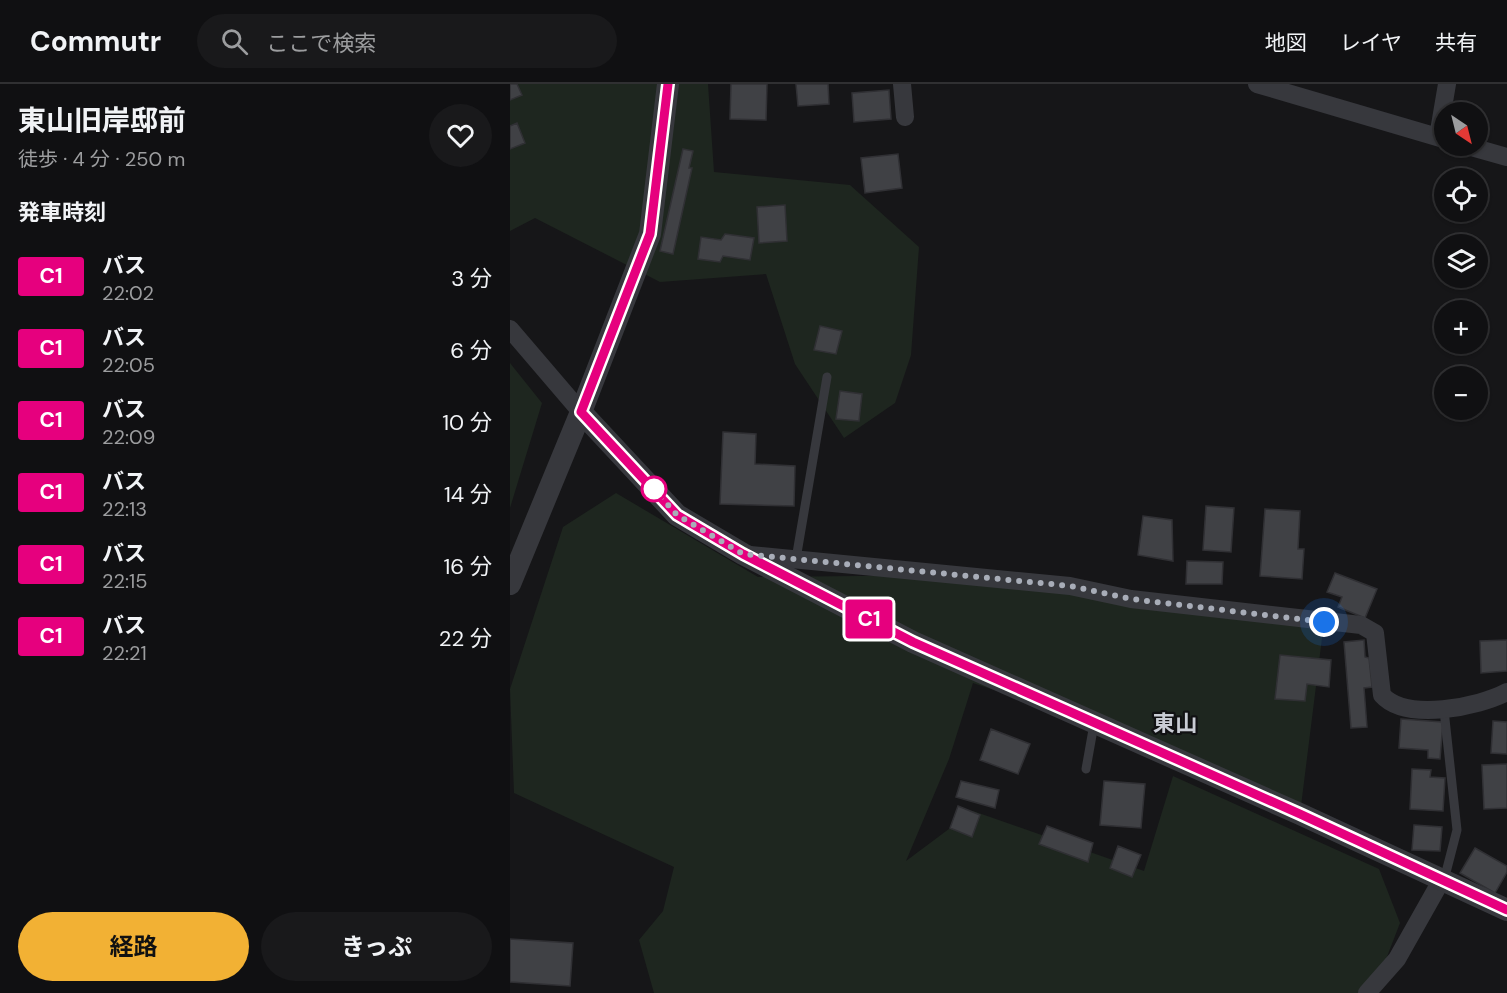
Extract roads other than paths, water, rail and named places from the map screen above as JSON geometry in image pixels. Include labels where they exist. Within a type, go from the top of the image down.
[{"type":"street","points":[[510,584],[581,412],[650,234],[668,84]]},
{"type":"street","points":[[902,84],[905,117]]},
{"type":"street","points":[[1257,84],[1434,136]]},
{"type":"street","points":[[1445,102],[1447,84]]},
{"type":"street","points":[[1488,152],[1507,157]]},
{"type":"street","points":[[510,330],[581,412],[677,515],[743,554],[913,642],[1300,814],[1442,882],[1507,910]]},
{"type":"street","points":[[743,554],[1071,586],[1142,601],[1361,625],[1375,633],[1383,695],[1389,703],[1444,710],[1495,698],[1507,692]]},
{"type":"street","points":[[1367,993],[1397,959],[1442,882]]},
{"type":"lane","points":[[796,559],[827,377]]},
{"type":"lane","points":[[1442,882],[1457,830],[1444,710]]},
{"type":"lane","points":[[1086,769],[1094,723]]},
{"type":"district","name":"東山","points":[[1175,723]]}]
